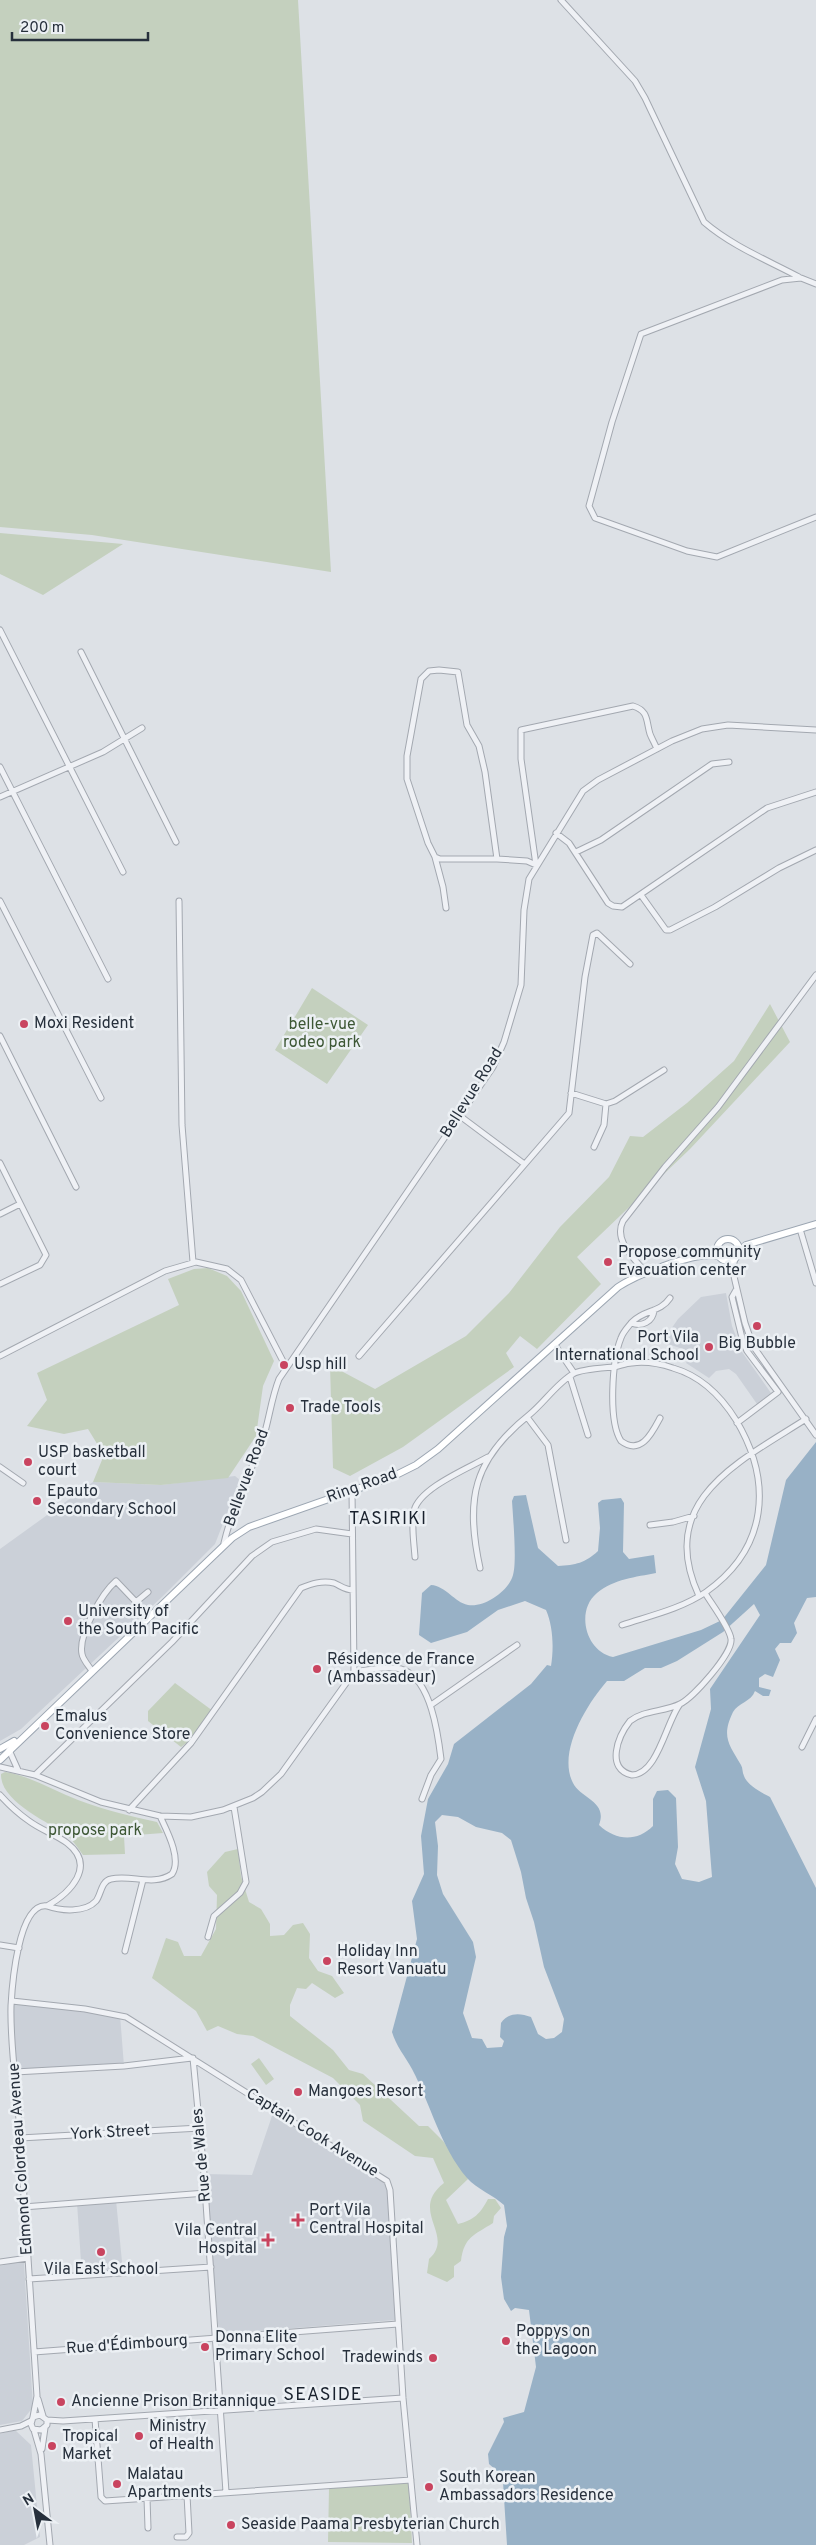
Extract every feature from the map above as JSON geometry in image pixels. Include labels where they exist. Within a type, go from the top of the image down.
[{"type":"main road","points":[[746,1245],[726,1240],[718,1247],[719,1256],[726,1260],[737,1255],[746,1245],[816,1224]]},
{"type":"main road","points":[[735,1242],[738,1248],[737,1255]]},
{"type":"main road","name":"Ring Road","points":[[1,1759],[224,1543],[249,1527],[394,1476],[421,1462],[555,1345],[614,1290],[631,1279],[706,1255],[718,1247]]},
{"type":"main road","name":"Ring Road","points":[[706,1255],[719,1256]]},
{"type":"main road","name":"Ring Road","points":[[0,1749],[28,1732]]},
{"type":"street","points":[[561,0],[635,81],[646,98],[704,222],[719,234],[800,278],[816,284]]},
{"type":"street","points":[[782,280],[784,269]]},
{"type":"street","points":[[800,278],[782,280],[641,334],[612,422],[589,506],[595,518],[687,551],[710,557],[717,557],[816,517]]},
{"type":"street","points":[[0,630],[123,872]]},
{"type":"street","points":[[81,652],[123,740],[176,842]]},
{"type":"street","points":[[446,908],[435,857],[416,810],[407,779],[406,764],[420,683],[424,675],[438,670],[458,672],[466,725],[479,746],[485,772],[497,859]]},
{"type":"street","points":[[435,857],[440,859],[518,860],[536,865],[521,759],[521,730],[633,706],[641,708],[646,715],[650,733],[658,749]]},
{"type":"street","name":"Bellevue Road","points":[[224,1543],[229,1524],[262,1440],[273,1394],[286,1367],[460,1116],[492,1066],[504,1042],[521,985],[525,894],[536,865],[583,791],[590,785],[686,734],[723,726],[816,730]]},
{"type":"street","points":[[0,797],[103,752],[142,728]]},
{"type":"street","points":[[576,852],[601,840],[712,764],[729,762]]},
{"type":"street","points":[[0,768],[108,979]]},
{"type":"street","points":[[556,833],[564,838],[576,852],[604,898],[613,906],[622,907],[768,808],[816,792]]},
{"type":"street","points":[[641,895],[666,930],[670,930],[714,907],[779,868],[816,850]]},
{"type":"street","points":[[0,901],[101,1098]]},
{"type":"street","points":[[179,901],[182,1125],[193,1262]]},
{"type":"street","points":[[359,1356],[569,1113],[585,977],[592,935],[597,933],[630,964]]},
{"type":"street","points":[[646,1274],[622,1242],[620,1230],[623,1221],[665,1168],[718,1107],[816,975]]},
{"type":"street","points":[[0,1036],[76,1188]]},
{"type":"street","points":[[572,1093],[606,1104],[616,1101],[664,1070]]},
{"type":"street","points":[[594,1147],[604,1125],[606,1104]]},
{"type":"street","points":[[460,1116],[524,1163]]},
{"type":"street","points":[[0,1163],[46,1255],[40,1265],[0,1284]]},
{"type":"street","points":[[0,1214],[20,1204]]},
{"type":"street","points":[[800,1229],[816,1283]]},
{"type":"street","points":[[732,1268],[737,1255]]},
{"type":"street","points":[[726,1260],[732,1268],[747,1331],[754,1347],[816,1435]]},
{"type":"street","points":[[0,1356],[165,1271],[193,1262],[206,1263],[236,1274],[244,1285],[286,1367]]},
{"type":"street","points":[[736,1288],[732,1297],[747,1351],[778,1392],[738,1423]]},
{"type":"street","points":[[660,1418],[650,1436],[642,1444],[633,1446],[621,1441],[614,1419],[614,1377],[616,1357],[621,1339],[631,1324],[645,1312],[666,1304],[670,1298]]},
{"type":"street","points":[[631,1324],[646,1323],[653,1317],[654,1310]]},
{"type":"street","points":[[741,1333],[747,1331]]},
{"type":"street","points":[[555,1345],[572,1375],[588,1435]]},
{"type":"street","points":[[747,1351],[754,1347]]},
{"type":"street","points":[[756,1362],[761,1358]]},
{"type":"street","points":[[480,1568],[475,1544],[475,1489],[488,1457],[502,1440],[572,1375],[633,1363],[650,1363],[684,1372],[711,1389],[738,1423],[753,1453],[759,1478],[760,1504],[752,1538],[738,1561],[705,1593],[681,1606],[622,1625]]},
{"type":"street","points":[[764,1373],[768,1367]]},
{"type":"street","points":[[775,1388],[781,1385]]},
{"type":"street","points":[[527,1417],[548,1444],[566,1540]]},
{"type":"street","points":[[698,1596],[690,1574],[687,1552],[689,1529],[701,1500],[716,1480],[753,1453],[806,1419]]},
{"type":"street","points":[[415,1557],[413,1518],[417,1503],[422,1497],[446,1480],[488,1457]]},
{"type":"street","points":[[0,1467],[23,1483]]},
{"type":"street","points":[[0,1767],[18,1770],[35,1776],[76,1794],[129,1810],[160,1816],[196,1816],[234,1807],[262,1792],[280,1774],[354,1672],[352,1490]]},
{"type":"street","points":[[650,1525],[673,1522],[694,1516]]},
{"type":"street","points":[[35,1776],[172,1642],[252,1556],[272,1542],[316,1529],[352,1534]]},
{"type":"street","points":[[92,1671],[82,1654],[82,1641],[103,1596],[116,1581],[136,1602],[148,1592]]},
{"type":"street","points":[[129,1810],[191,1743],[301,1588],[320,1582],[353,1590]]},
{"type":"street","points":[[680,1704],[651,1712],[630,1721],[615,1752],[618,1765],[622,1771],[632,1775],[645,1770],[654,1759],[674,1711],[696,1692],[729,1648],[731,1637],[705,1593]]},
{"type":"street","points":[[431,1705],[517,1645]]},
{"type":"street","points":[[354,1672],[402,1670],[414,1677],[431,1705],[441,1759],[431,1775],[422,1799]]},
{"type":"street","points":[[802,1747],[816,1719]]},
{"type":"street","points":[[9,1750],[18,1770]]},
{"type":"street","name":"Edmond Colordeau Avenue","points":[[0,1795],[30,1822],[68,1843],[79,1860],[77,1881],[71,1890],[47,1906],[36,1910],[29,1918],[22,1932],[12,2001],[23,2207],[38,2396]]},
{"type":"street","points":[[208,1938],[214,1916],[240,1893],[246,1882],[234,1807]]},
{"type":"street","points":[[47,1906],[64,1910],[85,1907],[96,1901],[107,1880],[166,1878],[175,1869],[174,1853],[160,1816]]},
{"type":"street","points":[[125,1951],[143,1880]]},
{"type":"street","points":[[0,1945],[19,1948]]},
{"type":"street","name":"Captain Cook Avenue","points":[[12,2001],[85,2009],[126,2017],[387,2181],[390,2190],[403,2398],[417,2545]]},
{"type":"street","points":[[15,2072],[124,2066],[193,2058]]},
{"type":"street","name":"Rue de Wales","points":[[193,2058],[206,2193],[226,2492]]},
{"type":"street","name":"York Street","points":[[20,2138],[200,2128]]},
{"type":"street","points":[[23,2207],[206,2193]]},
{"type":"street","points":[[0,2262],[28,2258]]},
{"type":"street","points":[[29,2279],[211,2267]]},
{"type":"street","name":"Rue d'Édimbourg","points":[[34,2352],[398,2324]]},
{"type":"street","points":[[38,2396],[45,2422],[41,2454]]},
{"type":"street","points":[[38,2396],[32,2423],[41,2454],[50,2545]]},
{"type":"street","points":[[0,2430],[32,2423],[403,2398]]},
{"type":"street","points":[[95,2419],[102,2500],[411,2480]]},
{"type":"street","points":[[32,2423],[37,2431],[45,2422]]},
{"type":"street","points":[[177,2537],[186,2537],[189,2533],[187,2495]]},
{"type":"street","points":[[147,2498],[148,2528]]},
{"type":"shaded area","name":"Port Vila International School","points":[[726,1293],[732,1326],[742,1352],[771,1393],[757,1404],[736,1374],[729,1369],[716,1371],[709,1378],[686,1363],[692,1352],[662,1342],[678,1319],[701,1297]]},
{"type":"shaded area","name":"University of the South Pacific","points":[[235,1476],[240,1480],[215,1544],[163,1596],[21,1729],[0,1741],[0,1549],[93,1482],[161,1485]]},
{"type":"shaded area","points":[[12,2001],[120,2015],[124,2066],[15,2072]]},
{"type":"shaded area","name":"Port Vila Central Hospital","points":[[274,2110],[382,2180],[387,2187],[395,2320],[219,2334],[204,2174],[252,2175]]},
{"type":"shaded area","name":"Vila East School","points":[[116,2200],[123,2272],[82,2276],[77,2203]]},
{"type":"shaded area","points":[[18,2262],[24,2263],[33,2407],[22,2421],[0,2425],[0,2266]]},
{"type":"shaded area","points":[[15,2430],[31,2445],[40,2537],[24,2545],[0,2545],[0,2434]]},
{"type":"green space","points":[[0,0],[298,0],[331,572],[92,535],[0,527]]},
{"type":"green space","points":[[0,533],[123,544],[43,595],[0,574]]},
{"type":"green space","name":"belle-vue rodeo park","points":[[312,988],[368,1025],[327,1084],[275,1050]]},
{"type":"green space","points":[[770,1004],[790,1042],[690,1149],[577,1257],[601,1284],[537,1349],[520,1336],[506,1353],[514,1367],[403,1447],[350,1476],[333,1468],[330,1365],[375,1389],[466,1336],[509,1293],[560,1227],[609,1177],[630,1136],[643,1137],[687,1103],[734,1061]]},
{"type":"green space","points":[[208,1268],[227,1276],[241,1291],[274,1361],[263,1386],[256,1436],[228,1478],[161,1485],[93,1482],[104,1455],[88,1429],[64,1434],[27,1426],[47,1400],[37,1373],[179,1305],[168,1279],[194,1269]]},
{"type":"green space","points":[[175,1683],[213,1711],[189,1741],[181,1747],[148,1721],[148,1711]]},
{"type":"green space","name":"propose park","points":[[5,1772],[33,1780],[98,1807],[157,1822],[163,1833],[124,1836],[125,1854],[83,1855],[68,1836],[27,1810],[8,1794],[1,1774]]},
{"type":"green space","points":[[238,1849],[241,1876],[249,1902],[261,1909],[270,1924],[270,1936],[284,1935],[293,1925],[303,1923],[310,1934],[309,1958],[318,1971],[332,1976],[344,1993],[335,1998],[312,1983],[306,1989],[297,1988],[290,2005],[290,2016],[333,2050],[349,2070],[363,2074],[419,2126],[428,2126],[444,2142],[468,2179],[446,2200],[458,2224],[476,2216],[488,2199],[495,2199],[501,2208],[494,2216],[493,2223],[475,2234],[467,2242],[461,2261],[454,2266],[454,2277],[447,2282],[427,2273],[429,2259],[436,2250],[438,2241],[430,2203],[434,2193],[444,2183],[433,2158],[415,2156],[363,2121],[360,2105],[333,2078],[253,2036],[237,2034],[218,2026],[207,2031],[196,2011],[152,1978],[166,1938],[178,1942],[184,1956],[201,1956],[216,1929],[217,1895],[209,1886],[207,1872],[225,1852]]},
{"type":"green space","points":[[259,2058],[274,2079],[266,2085],[251,2064]]},
{"type":"green space","points":[[409,2483],[412,2543],[328,2542],[329,2488]]},
{"type":"water","points":[[816,1442],[816,1597],[807,1598],[794,1623],[797,1633],[791,1643],[780,1643],[775,1649],[780,1660],[773,1677],[765,1674],[759,1678],[759,1687],[771,1690],[769,1696],[763,1696],[755,1691],[751,1698],[735,1709],[729,1721],[727,1734],[730,1746],[742,1766],[743,1775],[748,1783],[770,1797],[816,1888],[816,2545],[507,2545],[503,2482],[497,2471],[489,2464],[488,2454],[504,2422],[503,2418],[524,2412],[536,2367],[529,2310],[515,2308],[511,2311],[504,2299],[501,2277],[504,2237],[507,2226],[504,2205],[471,2182],[458,2166],[443,2139],[419,2083],[392,2032],[417,1939],[412,1901],[424,1874],[421,1836],[428,1799],[448,1764],[454,1744],[531,1684],[547,1665],[551,1666],[552,1637],[546,1610],[525,1601],[498,1610],[467,1632],[431,1643],[419,1635],[422,1593],[431,1585],[436,1586],[446,1591],[458,1601],[474,1605],[488,1601],[507,1587],[513,1575],[515,1560],[512,1501],[514,1496],[526,1495],[538,1548],[558,1566],[580,1563],[598,1551],[600,1528],[598,1503],[602,1500],[621,1498],[624,1503],[623,1552],[629,1559],[654,1555],[656,1573],[618,1582],[597,1593],[590,1601],[586,1610],[585,1620],[590,1639],[604,1654],[613,1657],[701,1630],[722,1620],[766,1565],[786,1480]],"holes":[[[754,1604],[760,1615],[710,1689],[711,1709],[695,1767],[706,1801],[712,1877],[699,1882],[682,1879],[675,1864],[678,1847],[676,1798],[668,1790],[657,1791],[653,1799],[653,1826],[640,1835],[633,1837],[626,1838],[612,1834],[599,1825],[601,1817],[597,1805],[573,1783],[569,1771],[571,1743],[583,1715],[607,1681],[624,1681],[645,1668],[661,1668],[677,1661],[723,1632]],[[442,1815],[458,1817],[476,1827],[502,1833],[511,1840],[534,1922],[544,1967],[564,2019],[562,2032],[554,2038],[546,2039],[538,2034],[531,2017],[519,2014],[511,2015],[501,2023],[500,2037],[504,2041],[502,2047],[487,2048],[482,2039],[472,2038],[463,2013],[476,1957],[473,1942],[443,1894],[437,1875],[438,1846],[435,1822]]]},
{"type":"place","name":"Moxi Resident","points":[[24,1024]]},
{"type":"place","name":"Propose community Evacuation center","points":[[608,1262]]},
{"type":"place","name":"Big Bubble","points":[[757,1326]]},
{"type":"place","name":"Port Vila International School","points":[[709,1347]]},
{"type":"place","name":"Usp hill","points":[[284,1365]]},
{"type":"place","name":"Trade Tools","points":[[290,1408]]},
{"type":"place","name":"USP basketball court","points":[[28,1462]]},
{"type":"place","name":"Epauto Secondary School","points":[[37,1501]]},
{"type":"place","name":"University of the South Pacific","points":[[68,1621]]},
{"type":"place","name":"Résidence de France (Ambassadeur)","points":[[317,1669]]},
{"type":"place","name":"Emalus Convenience Store","points":[[45,1726]]},
{"type":"place","name":"Holiday Inn Resort Vanuatu","points":[[327,1961]]},
{"type":"place","name":"Mangoes Resort","points":[[298,2092]]},
{"type":"place","name":"Port Vila Central Hospital","points":[[298,2220]]},
{"type":"place","name":"Vila Central Hospital","points":[[268,2240]]},
{"type":"place","name":"Vila East School","points":[[101,2252]]},
{"type":"place","name":"Poppys on the Lagoon","points":[[506,2341]]},
{"type":"place","name":"Donna Elite Primary School","points":[[205,2347]]},
{"type":"place","name":"Tradewinds","points":[[433,2358]]},
{"type":"place","name":"Ancienne Prison Britannique","points":[[61,2402]]},
{"type":"place","name":"Ministry of Health","points":[[139,2436]]},
{"type":"place","name":"Tropical Market","points":[[52,2446]]},
{"type":"place","name":"Malatau Apartments","points":[[117,2484]]},
{"type":"place","name":"South Korean Ambassadors Residence","points":[[429,2487]]},
{"type":"place","name":"Seaside Paama Presbyterian Church","points":[[231,2525]]},
{"type":"district","name":"TASIRIKI","points":[[388,1519]]},
{"type":"district","name":"SEASIDE","points":[[323,2395]]}]
